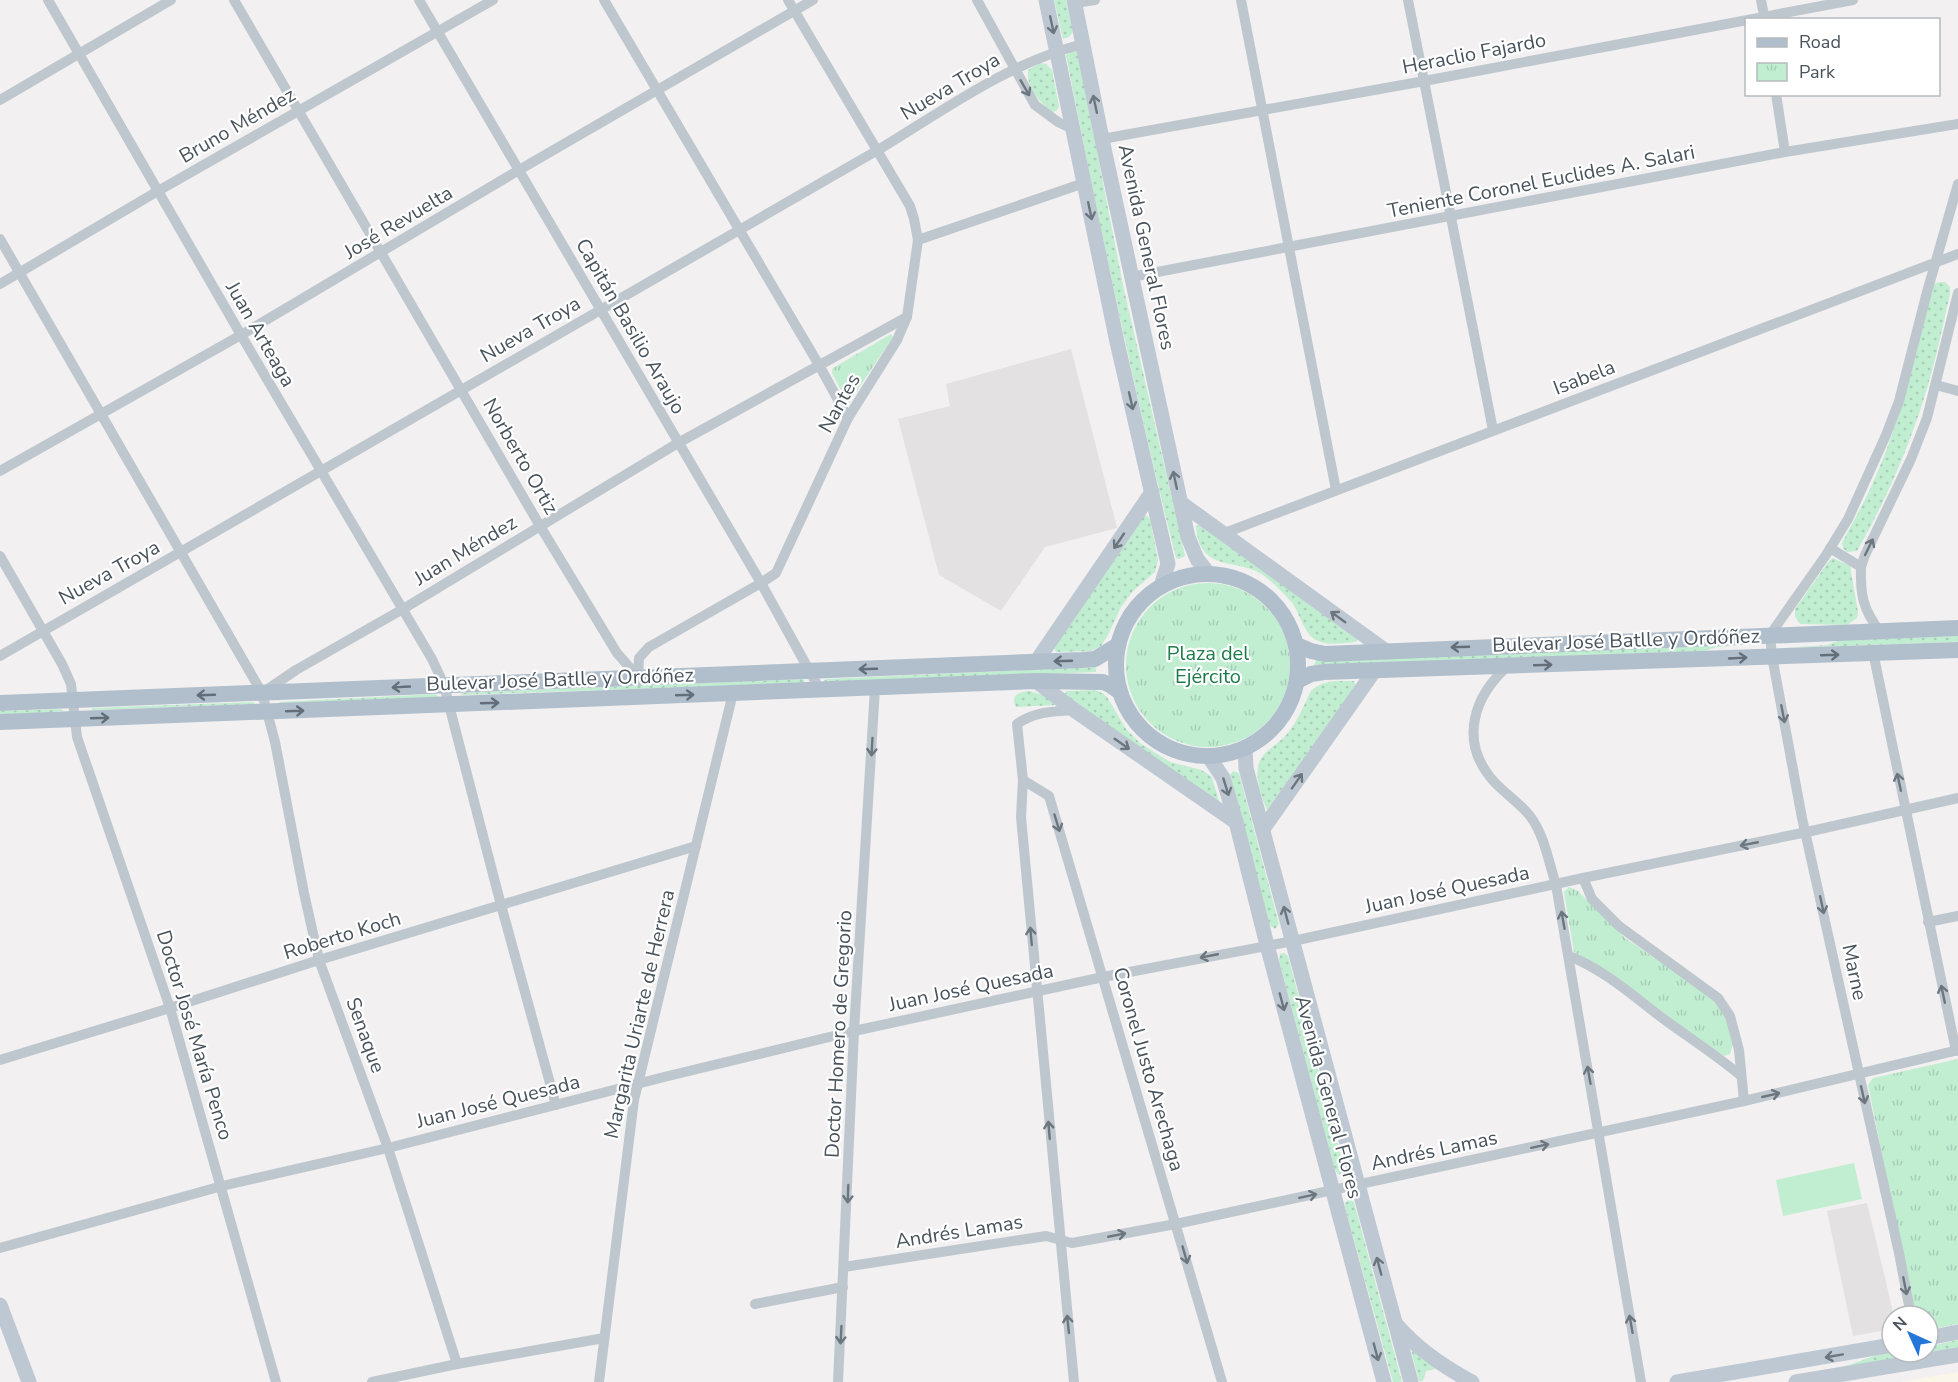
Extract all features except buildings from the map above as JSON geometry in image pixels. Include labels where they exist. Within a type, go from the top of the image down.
[{"type":"main road","points":[[1046,0],[1168,564],[1161,586]]},
{"type":"main road","name":"Avenida General Flores","points":[[1074,2],[1189,543],[1197,559],[1208,573]]},
{"type":"main road","points":[[1036,662],[1152,492]]},
{"type":"main road","points":[[1180,503],[1386,651]]},
{"type":"main road","points":[[1208,573],[1235,577],[1265,594],[1287,619],[1299,657],[1298,681],[1284,716],[1267,734],[1245,748],[1209,757],[1183,753],[1159,743],[1139,726],[1131,716],[1120,692],[1116,669],[1118,645],[1127,622],[1133,611],[1150,593],[1176,579],[1208,573]]},
{"type":"main road","name":"Bulevar José Batlle y Ordóñez","points":[[1297,645],[1325,654],[1958,628]]},
{"type":"main road","name":"Bulevar José Batlle y Ordóñez","points":[[0,703],[1095,659],[1118,645]]},
{"type":"main road","name":"Bulevar José Batlle y Ordóñez","points":[[1298,681],[1311,674],[1324,672],[1958,650]]},
{"type":"main road","points":[[1263,829],[1375,670]]},
{"type":"main road","points":[[1036,681],[1074,710],[1236,822]]},
{"type":"main road","name":"Bulevar José Batlle y Ordóñez","points":[[0,722],[1036,681],[1103,682],[1120,692]]},
{"type":"main road","name":"Avenida General Flores","points":[[1245,748],[1246,768],[1411,1382]]},
{"type":"main road","name":"Avenida General Flores","points":[[1209,757],[1223,778],[1236,822],[1384,1382]]},
{"type":"main road","points":[[0,1305],[29,1382]]},
{"type":"main road","points":[[1394,1322],[1424,1351],[1472,1382]]},
{"type":"main road","points":[[1940,1336],[1958,1332]]},
{"type":"main road","points":[[1677,1382],[1880,1347]]},
{"type":"main road","points":[[1940,1355],[1958,1355]]},
{"type":"main road","points":[[1796,1382],[1881,1364]]},
{"type":"street","name":"Juan Arteaga","points":[[48,0],[241,335],[432,659],[444,685],[556,1105]]},
{"type":"street","points":[[0,100],[171,0]]},
{"type":"street","name":"Norberto Ortiz","points":[[234,0],[540,526],[617,653],[638,677]]},
{"type":"street","name":"Capitán Basilio Araujo","points":[[419,0],[761,583],[820,690]]},
{"type":"street","name":"Bruno Méndez","points":[[0,284],[493,0]]},
{"type":"street","points":[[604,0],[848,418]]},
{"type":"street","points":[[788,0],[910,206],[918,240],[1084,183]]},
{"type":"street","name":"José Revuelta","points":[[0,471],[241,335],[519,170],[813,0]]},
{"type":"street","points":[[976,0],[1035,105],[1058,122],[1073,129]]},
{"type":"street","points":[[1074,2],[1095,0]]},
{"type":"street","points":[[1241,0],[1336,490]]},
{"type":"street","points":[[1408,0],[1493,430]]},
{"type":"street","points":[[1761,0],[1764,18]]},
{"type":"street","name":"Heraclio Fajardo","points":[[1764,18],[1853,0]]},
{"type":"street","name":"Heraclio Fajardo","points":[[1102,139],[1745,21]]},
{"type":"street","name":"Nueva Troya","points":[[0,656],[878,150],[1014,68],[1057,51],[1083,44]]},
{"type":"street","points":[[1776,96],[1785,152]]},
{"type":"street","name":"Teniente Coronel Euclides A. Salari","points":[[1131,277],[1785,152],[1958,124]]},
{"type":"street","points":[[1770,635],[1848,519],[1886,435],[1899,400],[1958,184]]},
{"type":"street","name":"Senaque","points":[[0,239],[262,693],[268,712],[319,960],[388,1148],[457,1364]]},
{"type":"street","name":"Nantes","points":[[638,677],[639,658],[649,647],[776,573],[848,418],[897,340],[907,317],[918,240]]},
{"type":"street","name":"Isabela","points":[[1222,534],[1958,254]]},
{"type":"street","points":[[1880,632],[1867,613],[1864,604],[1860,583],[1861,567],[1911,459],[1927,418],[1958,293]]},
{"type":"street","name":"Juan Méndez","points":[[262,693],[296,670],[403,609],[678,443],[907,317]]},
{"type":"street","points":[[1936,385],[1958,391]]},
{"type":"street","points":[[1830,548],[1861,567]]},
{"type":"street","name":"Doctor José María Penco","points":[[0,556],[71,684],[77,737],[170,1008],[276,1382]]},
{"type":"street","name":"Marne","points":[[1770,635],[1772,656],[1807,832],[1909,1304]]},
{"type":"street","points":[[1873,652],[1928,922],[1957,1050]]},
{"type":"street","points":[[1508,666],[1496,677],[1480,702],[1474,727],[1474,747],[1490,777],[1530,816],[1535,824],[1547,852],[1556,885],[1641,1382]]},
{"type":"street","name":"Doctor Homero de Gregorio","points":[[838,1382],[875,688]]},
{"type":"street","name":"Margarita Uriarte de Herrera","points":[[599,1382],[637,1085],[733,693]]},
{"type":"street","points":[[1074,710],[1040,712],[1028,716],[1017,724],[1023,780],[1021,817],[1036,992],[1074,1382]]},
{"type":"street","name":"Coronel Justo Arechaga","points":[[1023,780],[1049,796],[1222,1382]]},
{"type":"street","name":"Juan José Quesada","points":[[0,1248],[222,1186],[388,1148],[855,1031],[1103,977],[1293,941],[1958,798]]},
{"type":"street","name":"Roberto Koch","points":[[0,1060],[319,960],[696,846]]},
{"type":"street","points":[[1583,878],[1592,899],[1619,926],[1718,998],[1730,1016],[1739,1050],[1744,1101]]},
{"type":"street","points":[[1928,922],[1958,916]]},
{"type":"street","points":[[1569,956],[1584,962],[1625,989],[1740,1075]]},
{"type":"street","name":"Andrés Lamas","points":[[844,1267],[1046,1236],[1072,1244],[1176,1224],[1744,1101],[1957,1050]]},
{"type":"street","points":[[755,1304],[843,1287]]},
{"type":"street","points":[[372,1382],[457,1364],[604,1338]]},
{"type":"shaded area","points":[[1071,349],[1117,528],[1045,547],[1001,611],[939,575],[898,419],[950,406],[946,384]]},
{"type":"shaded area","points":[[1867,1203],[1891,1304],[1880,1304],[1880,1331],[1853,1336],[1827,1211]]},
{"type":"shaded area","points":[[1958,1372],[1958,1382],[1899,1382]]},
{"type":"green space","points":[[1054,0],[1066,0],[1073,32],[1069,37],[1063,39]]},
{"type":"green space","points":[[1077,50],[1123,285],[1185,556],[1179,559],[1176,558],[1146,433],[1078,118],[1066,55]]},
{"type":"green space","points":[[1040,63],[1046,64],[1052,70],[1059,107],[1053,112],[1039,99],[1029,82],[1028,70]]},
{"type":"green space","points":[[1945,282],[1950,287],[1950,294],[1932,372],[1917,418],[1895,476],[1867,533],[1857,551],[1847,552],[1842,543],[1869,492],[1891,438],[1932,290],[1934,284]]},
{"type":"green space","points":[[891,334],[893,337],[848,404],[832,373],[833,368]]},
{"type":"green space","points":[[1146,515],[1150,519],[1158,560],[1155,572],[1133,591],[1121,607],[1101,646],[1091,651],[1056,652],[1054,648]]},
{"type":"green space","points":[[1199,525],[1358,640],[1332,644],[1322,643],[1313,638],[1306,630],[1293,604],[1267,578],[1254,570],[1225,563],[1209,556],[1202,549],[1198,539],[1196,526]]},
{"type":"green space","points":[[1833,558],[1850,566],[1857,618],[1847,625],[1800,624],[1795,616],[1795,609]]},
{"type":"green space","name":"Plaza del Ejército","points":[[1208,583],[1239,590],[1266,607],[1283,634],[1290,665],[1283,696],[1266,723],[1239,740],[1208,747],[1177,740],[1150,723],[1133,696],[1126,665],[1133,634],[1150,607],[1177,590]]},
{"type":"green space","points":[[1958,636],[1958,642],[1785,648],[1827,645],[1840,640]]},
{"type":"green space","points":[[1753,644],[1717,647],[1704,651],[1314,665],[1316,660]]},
{"type":"green space","points":[[1096,667],[1096,672],[826,683],[824,681],[826,679]]},
{"type":"green space","points":[[803,679],[805,683],[461,695],[462,693]]},
{"type":"green space","points":[[1354,681],[1356,686],[1267,810],[1260,791],[1258,776],[1262,757],[1290,730],[1311,691],[1321,684]]},
{"type":"green space","points":[[1095,690],[1107,697],[1126,729],[1140,743],[1170,762],[1208,774],[1212,778],[1219,801],[1217,803],[1064,695],[1067,691]]},
{"type":"green space","points":[[1029,691],[1049,697],[1055,705],[1016,707],[1014,700],[1016,695]]},
{"type":"green space","points":[[436,694],[438,697],[280,704],[279,702]]},
{"type":"green space","points":[[253,702],[255,704],[91,710],[93,708]]},
{"type":"green space","points":[[61,709],[63,711],[0,716],[0,711]]},
{"type":"green space","points":[[1233,771],[1239,773],[1279,924],[1275,929],[1269,925],[1230,775]]},
{"type":"green space","points":[[1569,887],[1578,891],[1625,938],[1709,995],[1724,1011],[1733,1044],[1730,1054],[1724,1056],[1574,952],[1564,892]]},
{"type":"green space","points":[[1284,953],[1288,956],[1345,1171],[1341,1175],[1335,1170],[1279,960],[1280,954]]},
{"type":"green space","points":[[1958,1059],[1958,1324],[1940,1328],[1940,1304],[1913,1304],[1868,1085],[1873,1078]]},
{"type":"green space","points":[[1854,1163],[1862,1199],[1783,1216],[1776,1180]]},
{"type":"green space","points":[[1350,1199],[1354,1202],[1402,1382],[1393,1382],[1345,1207],[1345,1203]]},
{"type":"green space","points":[[1958,1340],[1958,1348],[1940,1351],[1940,1344]]},
{"type":"green space","points":[[1410,1346],[1436,1366],[1435,1369],[1426,1371],[1423,1381],[1419,1381]]},
{"type":"green space","points":[[1880,1354],[1880,1361],[1843,1367]]}]
